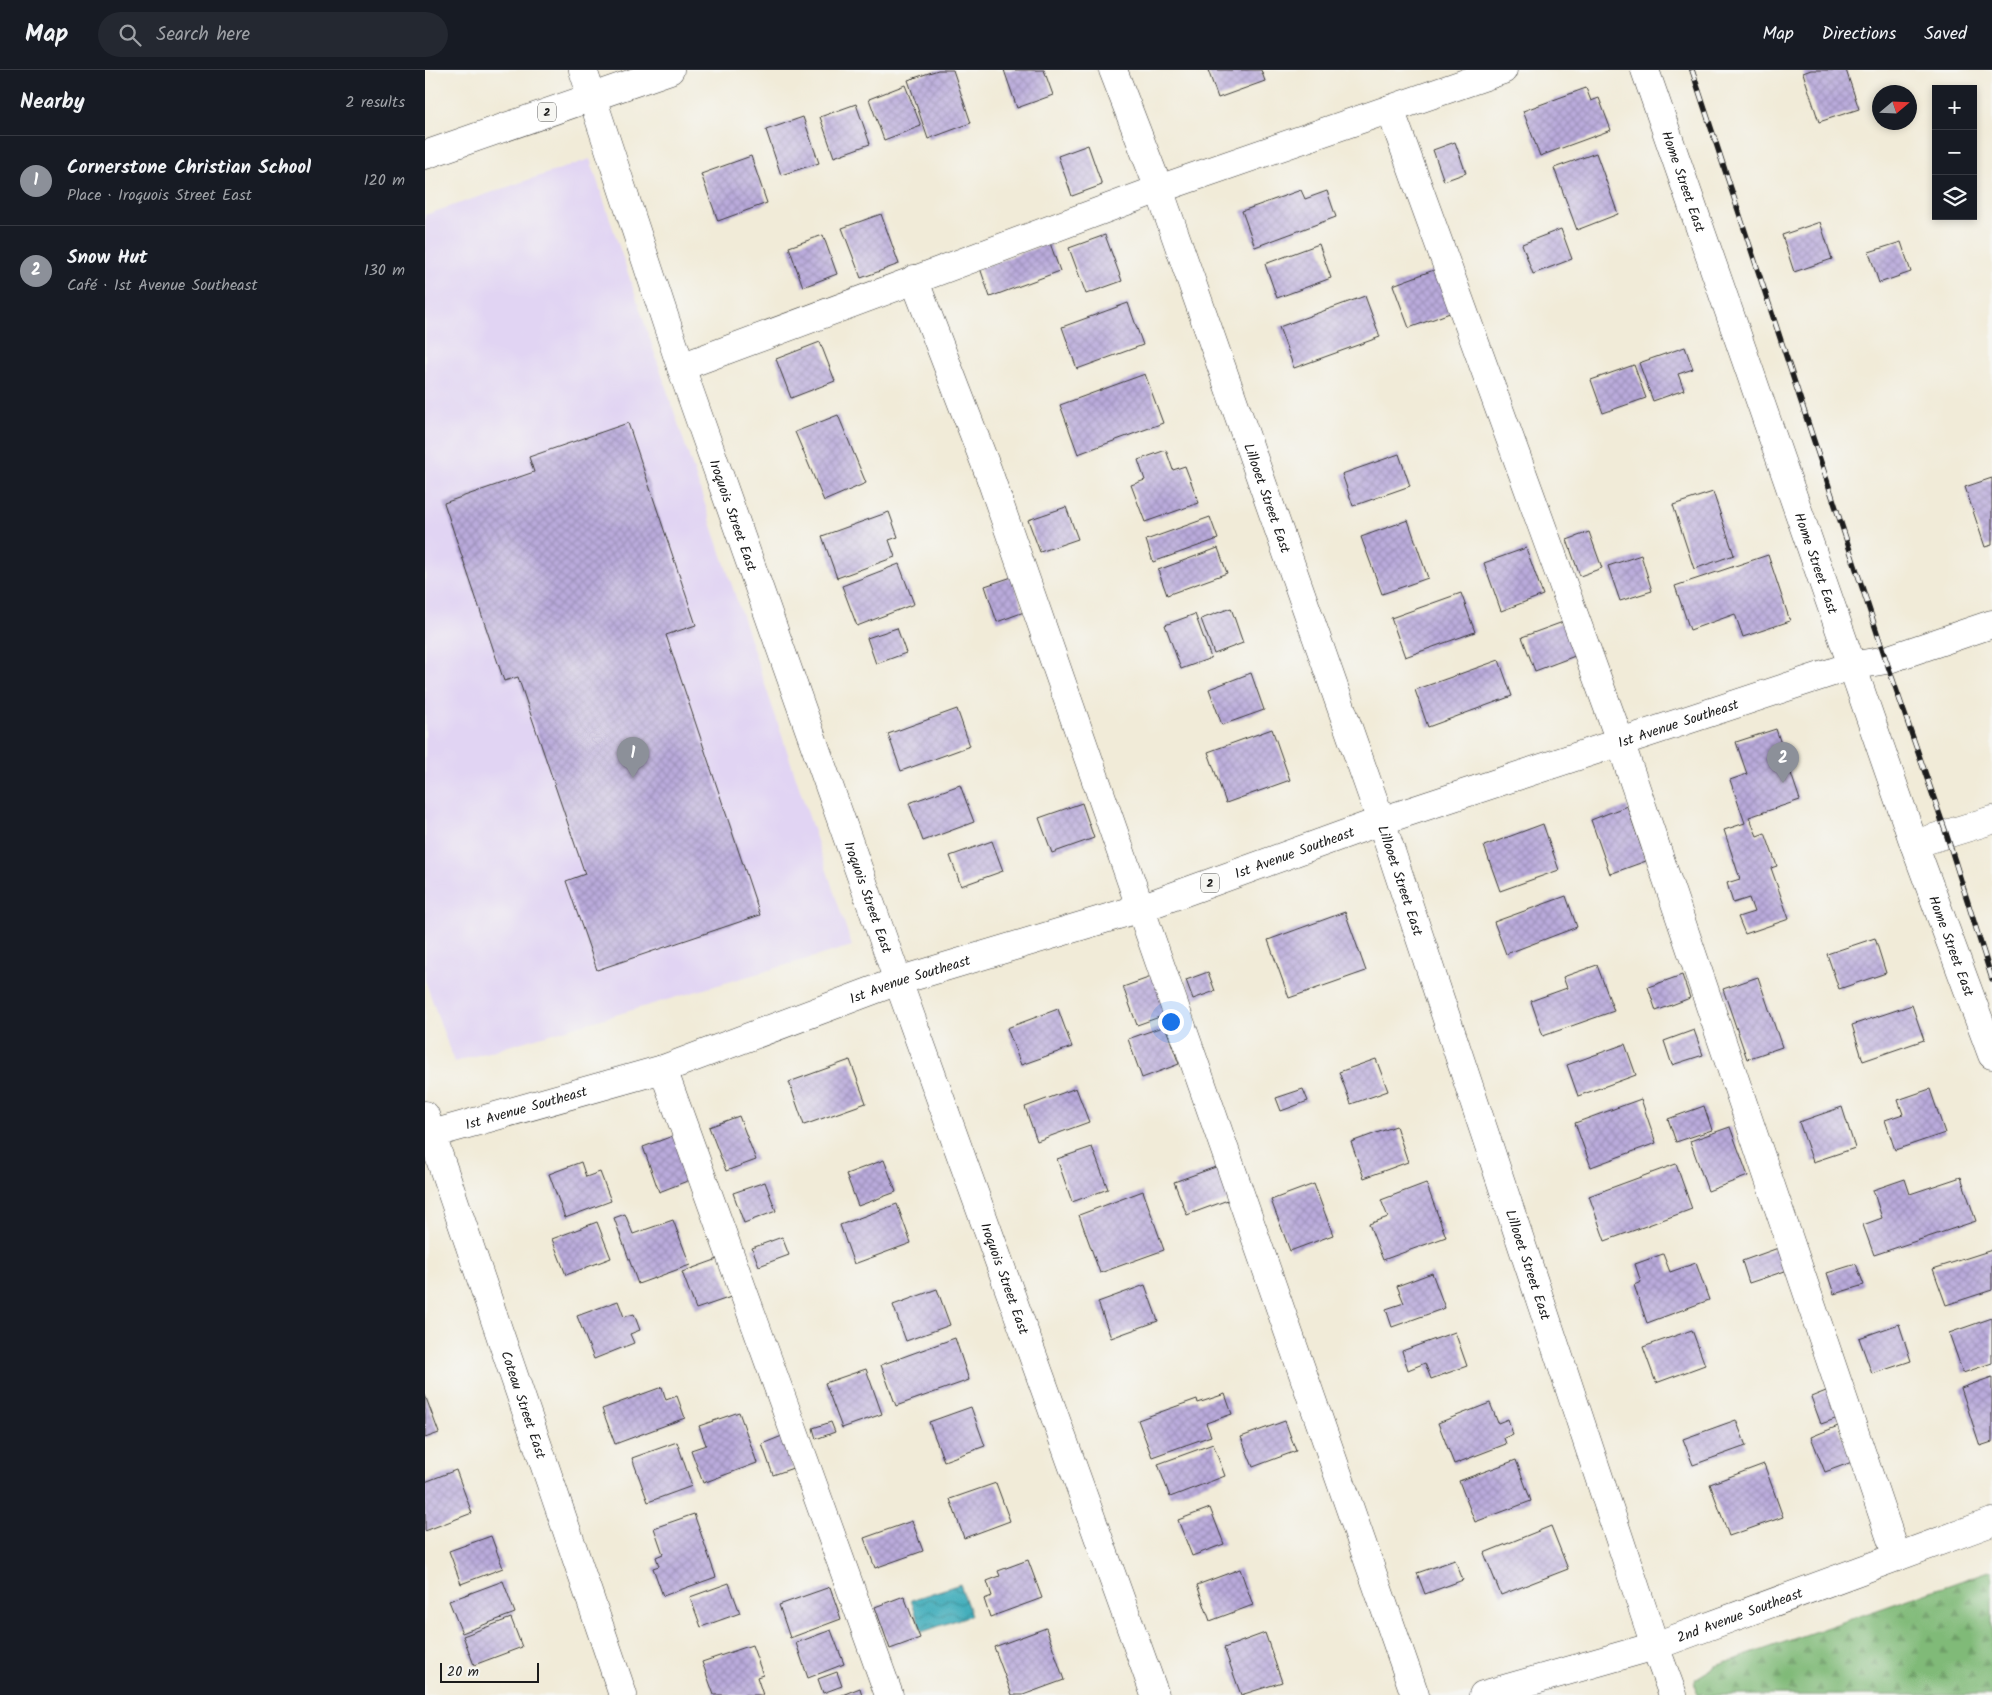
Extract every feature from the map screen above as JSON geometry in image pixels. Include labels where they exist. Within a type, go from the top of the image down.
[{"type":"street","name":"Iroquois Street East","points":[[583,70],[681,367],[1155,1695]]},
{"type":"street","name":"2","points":[[425,155],[670,70]]},
{"type":"street","name":"Lillooet Street East","points":[[1113,70],[1159,189],[1381,821],[1655,1646],[1673,1695]]},
{"type":"street","points":[[681,367],[1159,189],[1503,70]]},
{"type":"street","name":"Home Street East","points":[[1645,70],[1913,844],[1992,1054]]},
{"type":"street","points":[[1390,109],[1620,741],[1897,1557]]},
{"type":"street","points":[[914,279],[988,472],[1415,1695]]},
{"type":"street","name":"1st Avenue Southeast","points":[[427,1128],[663,1069],[899,981],[1141,908],[1381,821],[1620,741],[1851,666],[1886,660],[1992,624]]},
{"type":"street","points":[[1913,844],[1992,820]]},
{"type":"street","points":[[663,1069],[889,1695]]},
{"type":"street","name":"Coteau Street East","points":[[427,1128],[623,1695]]},
{"type":"street","name":"2nd Avenue Southeast","points":[[1483,1695],[1655,1646],[1992,1522]]},
{"type":"shaded area","points":[[590,159],[852,946],[454,1062],[425,980],[425,215]]},
{"type":"green space","points":[[1992,1570],[1992,1695],[1697,1695],[1695,1679],[1716,1666]]},
{"type":"water","points":[[960,1584],[971,1615],[922,1632],[911,1600]]},
{"type":"building","points":[[938,70],[953,70],[971,123],[928,139],[908,80]]},
{"type":"building","points":[[1004,70],[1044,70],[1053,95],[1017,108]]},
{"type":"building","points":[[1208,70],[1261,70],[1265,81],[1218,98]]},
{"type":"building","points":[[1811,70],[1846,70],[1859,109],[1819,122],[1803,73]]},
{"type":"building","points":[[905,85],[921,126],[884,140],[869,99]]},
{"type":"building","points":[[1586,88],[1591,101],[1599,98],[1611,130],[1540,156],[1523,111]]},
{"type":"building","points":[[856,104],[870,144],[834,157],[820,117]]},
{"type":"building","points":[[803,117],[819,163],[781,175],[766,130]]},
{"type":"building","points":[[1455,142],[1466,173],[1444,181],[1433,150]]},
{"type":"building","points":[[1088,145],[1102,185],[1072,196],[1058,156]]},
{"type":"building","points":[[1596,153],[1618,214],[1577,230],[1554,168]]},
{"type":"building","points":[[751,156],[767,203],[718,221],[701,174]]},
{"type":"building","points":[[1301,190],[1305,199],[1327,191],[1336,217],[1255,247],[1242,211]]},
{"type":"building","points":[[881,214],[899,264],[861,278],[842,228]]},
{"type":"building","points":[[1820,222],[1832,259],[1794,272],[1782,235]]},
{"type":"building","points":[[1561,229],[1572,259],[1533,274],[1522,244]]},
{"type":"building","points":[[823,235],[837,274],[803,287],[789,247]]},
{"type":"building","points":[[1105,235],[1122,281],[1086,294],[1069,248]]},
{"type":"building","points":[[1901,242],[1911,272],[1879,283],[1869,252]]},
{"type":"building","points":[[1050,243],[1060,271],[990,297],[980,268]]},
{"type":"building","points":[[1319,244],[1331,278],[1277,298],[1265,264]]},
{"type":"building","points":[[1442,267],[1458,310],[1409,328],[1393,285]]},
{"type":"building","points":[[1365,296],[1380,337],[1294,368],[1279,327]]},
{"type":"building","points":[[1128,303],[1143,345],[1077,369],[1062,327]]},
{"type":"building","points":[[820,342],[835,381],[791,398],[776,359]]},
{"type":"building","points":[[1685,347],[1693,369],[1678,374],[1684,390],[1653,401],[1639,363]]},
{"type":"building","points":[[1634,365],[1646,398],[1603,413],[1591,380]]},
{"type":"building","points":[[1145,374],[1163,423],[1078,454],[1060,405]]},
{"type":"building","points":[[838,415],[866,483],[824,501],[795,432]]},
{"type":"building","points":[[628,423],[696,625],[666,635],[760,915],[597,970],[566,881],[585,874],[518,677],[504,681],[444,503],[534,472],[529,457]]},
{"type":"building","points":[[1166,450],[1173,470],[1185,466],[1199,503],[1145,522],[1131,485],[1145,480],[1138,460]]},
{"type":"building","points":[[1399,454],[1410,486],[1353,506],[1342,474]]},
{"type":"building","points":[[1992,478],[1992,545],[1985,547],[1965,487]]},
{"type":"building","points":[[1713,492],[1734,555],[1694,569],[1673,505]]},
{"type":"building","points":[[1066,507],[1078,539],[1040,552],[1028,520]]},
{"type":"building","points":[[889,512],[898,537],[889,540],[895,557],[837,578],[822,536]]},
{"type":"building","points":[[1210,517],[1218,539],[1153,562],[1146,540]]},
{"type":"building","points":[[1408,520],[1428,578],[1382,594],[1361,537]]},
{"type":"building","points":[[1589,532],[1602,568],[1580,576],[1567,540]]},
{"type":"building","points":[[1218,548],[1227,573],[1167,595],[1158,570]]},
{"type":"building","points":[[1526,548],[1543,595],[1501,611],[1484,563]]},
{"type":"building","points":[[1641,555],[1652,591],[1620,601],[1608,566]]},
{"type":"building","points":[[1768,555],[1790,621],[1743,637],[1735,614],[1690,630],[1675,586]]},
{"type":"building","points":[[899,564],[914,604],[857,626],[842,586]]},
{"type":"building","points":[[1012,577],[1024,612],[997,622],[985,586]]},
{"type":"building","points":[[1461,593],[1475,632],[1405,657],[1391,618]]},
{"type":"building","points":[[1231,608],[1243,643],[1214,654],[1201,619]]},
{"type":"building","points":[[1195,614],[1211,658],[1181,669],[1165,625]]},
{"type":"building","points":[[1563,622],[1575,656],[1535,671],[1522,637]]},
{"type":"building","points":[[897,628],[906,653],[876,664],[867,638]]},
{"type":"building","points":[[1499,660],[1512,696],[1428,727],[1415,690]]},
{"type":"building","points":[[1251,673],[1264,710],[1222,725],[1209,689]]},
{"type":"building","points":[[957,709],[970,746],[901,771],[888,734]]},
{"type":"building","points":[[1272,729],[1290,780],[1226,803],[1208,752]]},
{"type":"building","points":[[1776,729],[1800,800],[1749,817],[1757,836],[1765,833],[1777,866],[1771,868],[1789,919],[1745,934],[1738,917],[1754,912],[1749,898],[1733,903],[1727,883],[1740,879],[1724,830],[1745,823],[1730,780],[1747,774],[1736,742]]},
{"type":"building","points":[[960,785],[974,822],[923,841],[909,803]]},
{"type":"building","points":[[1082,803],[1094,838],[1052,853],[1039,818]]},
{"type":"building","points":[[1627,806],[1646,861],[1610,874],[1591,820]]},
{"type":"building","points":[[1543,824],[1559,870],[1500,891],[1484,846]]},
{"type":"building","points":[[992,841],[1003,871],[961,886],[950,856]]},
{"type":"building","points":[[1566,896],[1577,927],[1506,954],[1494,922]]},
{"type":"building","points":[[1345,912],[1366,971],[1289,998],[1268,940]]},
{"type":"building","points":[[1875,938],[1886,973],[1839,989],[1827,954]]},
{"type":"building","points":[[1597,965],[1614,1011],[1543,1036],[1531,1001],[1567,988],[1563,977]]},
{"type":"building","points":[[1208,972],[1215,991],[1193,999],[1186,980]]},
{"type":"building","points":[[1682,975],[1690,998],[1656,1011],[1648,987]]},
{"type":"building","points":[[1154,976],[1168,1014],[1137,1025],[1123,987]]},
{"type":"building","points":[[1758,977],[1782,1047],[1747,1059],[1723,989]]},
{"type":"building","points":[[1912,1005],[1924,1040],[1863,1061],[1852,1025]]},
{"type":"building","points":[[1058,1009],[1072,1047],[1021,1065],[1007,1028]]},
{"type":"building","points":[[1165,1026],[1179,1064],[1142,1078],[1128,1039]]},
{"type":"building","points":[[1694,1030],[1703,1055],[1672,1065],[1664,1041]]},
{"type":"building","points":[[1625,1044],[1636,1075],[1578,1096],[1567,1065]]},
{"type":"building","points":[[1376,1059],[1388,1091],[1351,1104],[1339,1072]]},
{"type":"building","points":[[850,1060],[866,1103],[804,1125],[789,1082]]},
{"type":"building","points":[[1076,1088],[1089,1122],[1037,1141],[1025,1107]]},
{"type":"building","points":[[1303,1089],[1308,1101],[1281,1111],[1276,1098]]},
{"type":"building","points":[[1930,1089],[1945,1133],[1895,1150],[1885,1120],[1903,1114],[1898,1100]]},
{"type":"building","points":[[1641,1099],[1656,1143],[1591,1167],[1575,1123]]},
{"type":"building","points":[[1704,1106],[1712,1130],[1676,1142],[1668,1119]]},
{"type":"building","points":[[1842,1107],[1855,1148],[1813,1162],[1799,1122]]},
{"type":"building","points":[[739,1116],[756,1160],[726,1171],[709,1127]]},
{"type":"building","points":[[1396,1126],[1408,1162],[1364,1178],[1351,1142]]},
{"type":"building","points":[[1730,1127],[1748,1176],[1708,1191],[1690,1141]]},
{"type":"building","points":[[678,1134],[695,1178],[659,1192],[643,1147]]},
{"type":"building","points":[[1092,1147],[1108,1189],[1072,1202],[1057,1159]]},
{"type":"building","points":[[884,1160],[896,1192],[858,1206],[846,1174]]},
{"type":"building","points":[[581,1162],[586,1177],[600,1172],[611,1201],[565,1218],[549,1174]]},
{"type":"building","points":[[1224,1164],[1236,1197],[1187,1215],[1174,1182]]},
{"type":"building","points":[[1676,1164],[1692,1209],[1605,1241],[1589,1196]]},
{"type":"building","points":[[1961,1177],[1976,1221],[1874,1255],[1863,1225],[1882,1218],[1873,1190],[1905,1179],[1910,1194]]},
{"type":"building","points":[[765,1182],[776,1211],[744,1223],[733,1193]]},
{"type":"building","points":[[1426,1183],[1446,1237],[1383,1260],[1369,1224],[1388,1217],[1381,1200]]},
{"type":"building","points":[[1314,1184],[1333,1235],[1290,1251],[1271,1200]]},
{"type":"building","points":[[1143,1191],[1164,1250],[1100,1273],[1079,1215]]},
{"type":"building","points":[[897,1204],[911,1243],[854,1264],[840,1225]]},
{"type":"building","points":[[625,1214],[633,1234],[673,1220],[690,1265],[638,1284],[614,1218]]},
{"type":"building","points":[[597,1222],[611,1258],[566,1275],[552,1239]]},
{"type":"building","points":[[782,1237],[789,1255],[759,1266],[752,1248]]},
{"type":"building","points":[[1781,1247],[1788,1270],[1749,1283],[1742,1261]]},
{"type":"building","points":[[1992,1250],[1992,1290],[1946,1305],[1933,1269]]},
{"type":"building","points":[[1663,1254],[1670,1272],[1696,1263],[1709,1300],[1647,1323],[1634,1285],[1641,1282],[1635,1264]]},
{"type":"building","points":[[718,1259],[731,1297],[696,1309],[682,1272]]},
{"type":"building","points":[[1856,1264],[1864,1285],[1834,1294],[1827,1273]]},
{"type":"building","points":[[1432,1273],[1445,1308],[1392,1327],[1386,1309],[1404,1303],[1397,1286]]},
{"type":"building","points":[[1145,1285],[1158,1321],[1111,1338],[1098,1302]]},
{"type":"building","points":[[937,1289],[950,1325],[906,1341],[893,1305]]},
{"type":"building","points":[[618,1301],[624,1317],[634,1314],[640,1330],[630,1334],[634,1343],[594,1359],[577,1316]]},
{"type":"building","points":[[1992,1318],[1992,1363],[1963,1373],[1949,1333]]},
{"type":"building","points":[[1899,1324],[1911,1361],[1872,1374],[1859,1338]]},
{"type":"building","points":[[1692,1330],[1705,1365],[1656,1383],[1643,1347]]},
{"type":"building","points":[[1455,1332],[1467,1366],[1431,1379],[1425,1363],[1408,1370],[1402,1351]]},
{"type":"building","points":[[955,1338],[969,1380],[896,1406],[881,1365]]},
{"type":"building","points":[[866,1369],[882,1414],[842,1428],[825,1383]]},
{"type":"building","points":[[1992,1377],[1992,1442],[1980,1446],[1961,1388]]},
{"type":"building","points":[[662,1387],[666,1400],[677,1396],[685,1418],[615,1444],[602,1409]]},
{"type":"building","points":[[1831,1389],[1841,1417],[1821,1424],[1811,1397]]},
{"type":"building","points":[[1225,1394],[1232,1414],[1206,1423],[1211,1436],[1152,1457],[1138,1420],[1197,1399],[1198,1403]]},
{"type":"building","points":[[425,1395],[439,1433],[425,1438]]},
{"type":"building","points":[[1490,1403],[1498,1423],[1508,1419],[1513,1434],[1504,1438],[1506,1444],[1454,1464],[1438,1423]]},
{"type":"building","points":[[971,1407],[985,1446],[944,1461],[929,1422]]},
{"type":"building","points":[[739,1412],[757,1463],[703,1483],[691,1450],[706,1445],[699,1426]]},
{"type":"building","points":[[1736,1420],[1746,1446],[1693,1465],[1683,1439]]},
{"type":"building","points":[[1285,1421],[1296,1451],[1253,1467],[1241,1437]]},
{"type":"building","points":[[831,1422],[835,1432],[816,1439],[813,1428]]},
{"type":"building","points":[[1838,1426],[1852,1462],[1825,1472],[1811,1437]]},
{"type":"building","points":[[782,1436],[793,1468],[773,1475],[762,1444]]},
{"type":"building","points":[[677,1442],[692,1486],[648,1502],[632,1458]]},
{"type":"building","points":[[1213,1444],[1225,1476],[1170,1497],[1158,1464]]},
{"type":"building","points":[[1516,1460],[1531,1501],[1475,1522],[1459,1481]]},
{"type":"building","points":[[1764,1464],[1783,1517],[1729,1536],[1710,1484]]},
{"type":"building","points":[[456,1470],[472,1513],[425,1531],[425,1482]]},
{"type":"building","points":[[996,1483],[1010,1521],[964,1538],[950,1499]]},
{"type":"building","points":[[1210,1508],[1224,1544],[1192,1556],[1178,1520]]},
{"type":"building","points":[[694,1514],[716,1577],[663,1596],[653,1568],[659,1566],[656,1557],[663,1554],[654,1528]]},
{"type":"building","points":[[912,1521],[923,1551],[875,1568],[864,1538]]},
{"type":"building","points":[[1551,1526],[1568,1569],[1501,1595],[1484,1553]]},
{"type":"building","points":[[491,1536],[503,1568],[461,1584],[449,1551]]},
{"type":"building","points":[[1028,1560],[1042,1598],[990,1617],[984,1599],[992,1596],[987,1581],[1000,1576],[998,1571]]},
{"type":"building","points":[[1455,1560],[1463,1580],[1425,1594],[1417,1573]]},
{"type":"building","points":[[1240,1569],[1253,1605],[1210,1621],[1197,1585]]},
{"type":"building","points":[[503,1581],[515,1613],[462,1633],[449,1601]]},
{"type":"building","points":[[729,1583],[740,1613],[701,1627],[690,1597]]},
{"type":"building","points":[[830,1587],[841,1619],[790,1638],[779,1605]]},
{"type":"building","points":[[904,1596],[920,1638],[890,1649],[875,1607]]},
{"type":"building","points":[[511,1618],[522,1647],[474,1665],[463,1636]]},
{"type":"building","points":[[1046,1628],[1064,1680],[1023,1695],[1012,1695],[994,1647]]},
{"type":"building","points":[[831,1630],[844,1664],[808,1678],[796,1643]]},
{"type":"building","points":[[1265,1633],[1282,1682],[1241,1695],[1224,1648]]},
{"type":"building","points":[[752,1645],[763,1675],[757,1677],[763,1695],[714,1695],[702,1662]]},
{"type":"building","points":[[837,1672],[842,1686],[823,1693],[818,1679]]},
{"type":"building","points":[[860,1688],[862,1695],[842,1695]]},
{"type":"railway","points":[[1692,70],[1886,660],[1946,833],[1992,979]]},
{"type":"place","name":"Cornerstone Christian School","points":[[633,778]]},
{"type":"place","name":"Snow Hut","points":[[1783,783]]}]
